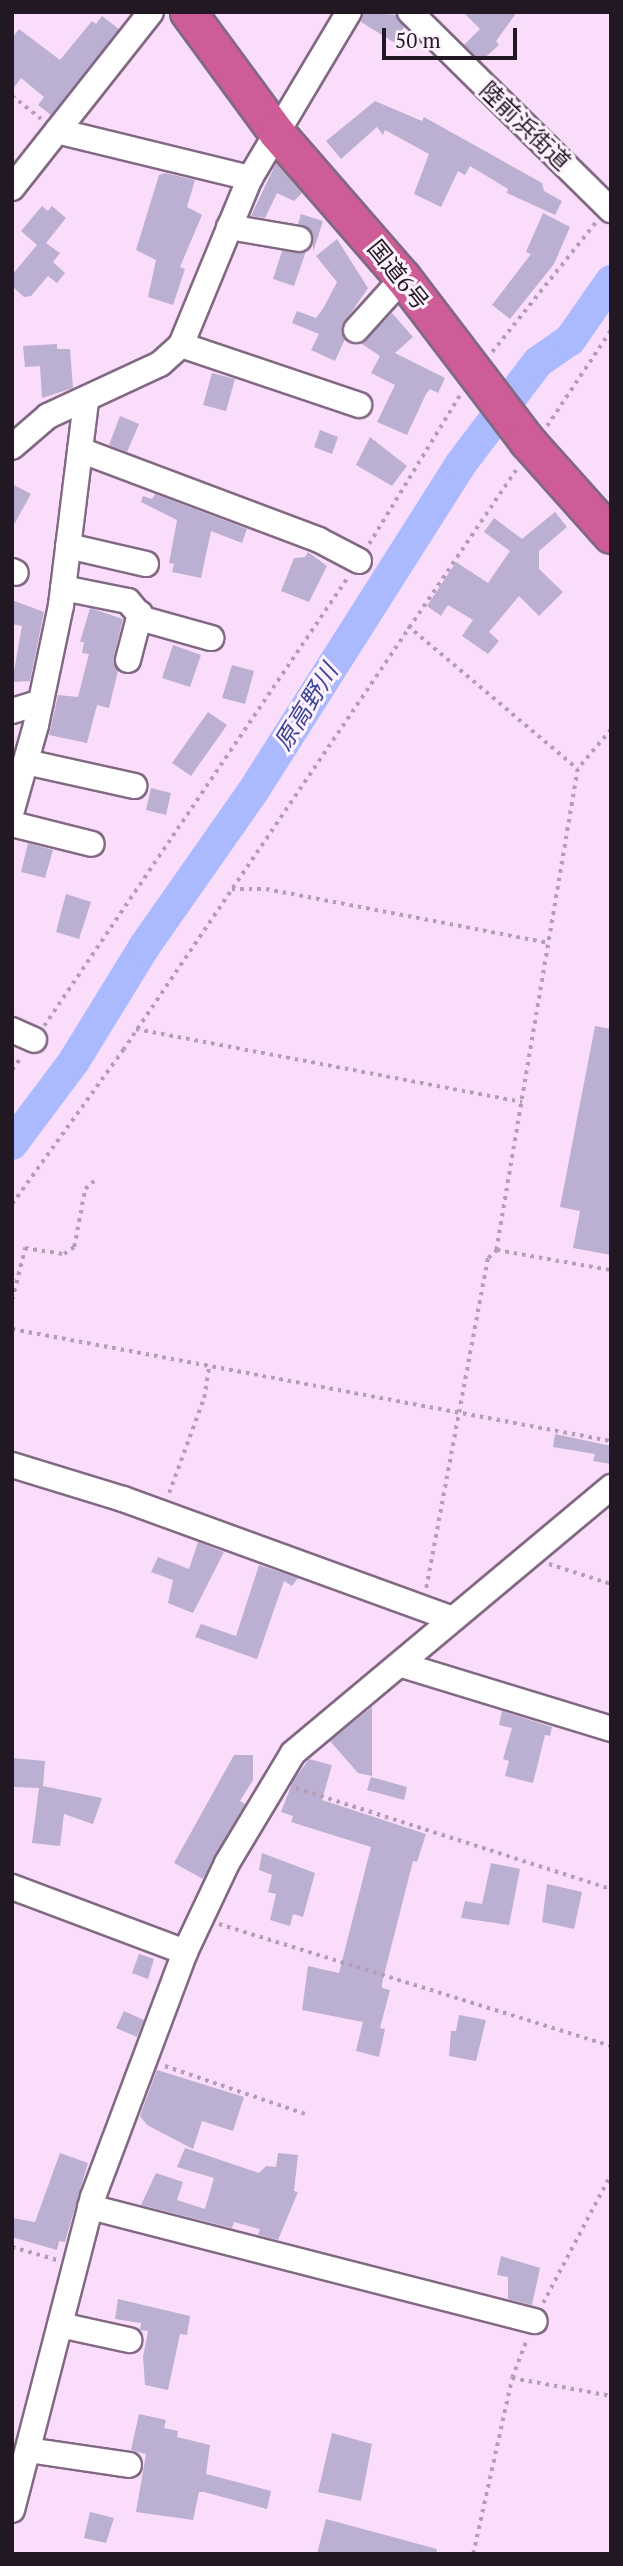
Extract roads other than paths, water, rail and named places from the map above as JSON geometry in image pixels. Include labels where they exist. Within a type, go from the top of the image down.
[{"type":"highway","name":"国道6号","points":[[188,12],[276,131],[403,278],[530,444],[611,535]]},
{"type":"street","points":[[12,188],[151,12]]},
{"type":"street","points":[[12,447],[48,416],[86,402],[160,364],[181,345],[250,178],[349,12]]},
{"type":"street","name":"陸前浜街道","points":[[410,12],[609,208]]},
{"type":"street","points":[[57,131],[250,178]]},
{"type":"street","points":[[229,227],[299,239]]},
{"type":"street","points":[[356,330],[403,278]]},
{"type":"street","points":[[181,345],[359,405]]},
{"type":"street","points":[[12,810],[41,702],[63,588],[86,402]]},
{"type":"street","points":[[80,450],[319,540],[359,561]]},
{"type":"street","points":[[68,546],[146,564]]},
{"type":"street","points":[[63,588],[128,601],[143,620],[211,638]]},
{"type":"street","points":[[128,660],[140,614]]},
{"type":"street","points":[[12,711],[41,702]]},
{"type":"street","points":[[26,761],[134,786]]},
{"type":"street","points":[[12,824],[92,845]]},
{"type":"street","points":[[12,1465],[161,1514],[452,1619]]},
{"type":"street","points":[[12,2510],[90,2207],[185,1952],[276,1782],[293,1753],[402,1665],[452,1619],[611,1487]]},
{"type":"street","points":[[402,1665],[611,1729]]},
{"type":"street","points":[[12,1888],[185,1952]]},
{"type":"street","points":[[90,2207],[535,2321]]},
{"type":"street","points":[[60,2325],[129,2340]]},
{"type":"street","points":[[28,2450],[129,2465]]},
{"type":"waterway","name":"原高野川","points":[[12,1144],[74,1061],[144,947],[252,793],[460,465],[538,362],[570,340],[611,281]]}]
